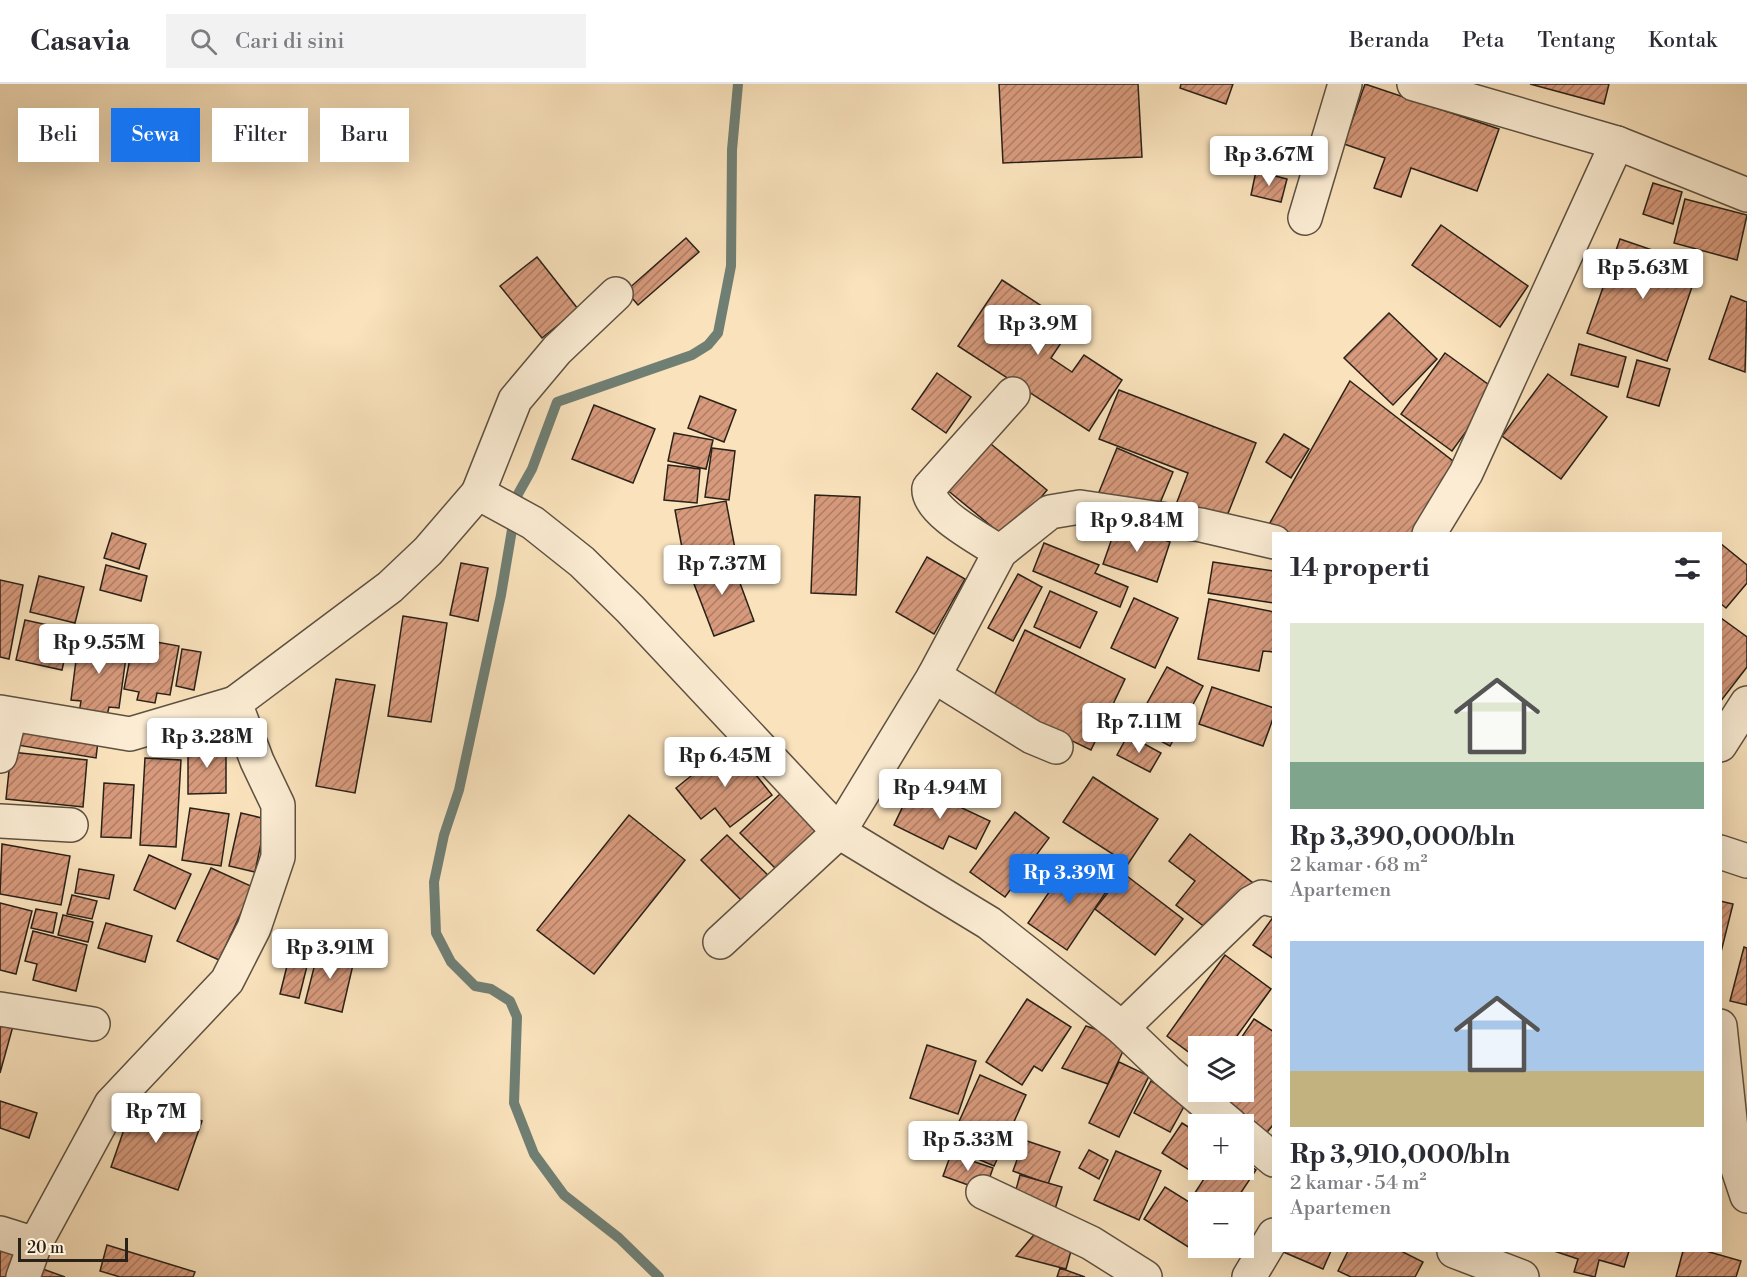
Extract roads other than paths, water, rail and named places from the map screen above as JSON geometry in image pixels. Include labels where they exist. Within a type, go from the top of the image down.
[{"type":"street","points":[[1305,218],[1345,84]]},
{"type":"street","points":[[1414,84],[1617,143],[1747,195]]},
{"type":"street","points":[[1430,532],[1466,473],[1617,143]]},
{"type":"street","points":[[0,756],[5,713],[130,734],[235,703],[390,587],[428,551],[478,493],[515,400],[557,350],[616,294]]},
{"type":"street","points":[[1000,552],[937,509],[928,493],[929,488],[1013,394]]},
{"type":"street","points":[[478,493],[533,523],[582,562],[630,609],[838,832],[989,923],[1122,1028],[1167,1071],[1218,1114]]},
{"type":"street","points":[[720,942],[838,832],[934,676],[1000,552],[1050,512],[1080,507],[1201,525],[1272,542]]},
{"type":"street","points":[[934,676],[1032,737],[1056,747]]},
{"type":"street","points":[[23,1277],[35,1244],[111,1104],[227,981],[254,928],[278,857],[278,805],[257,761],[235,703]]},
{"type":"street","points":[[1722,742],[1747,704]]},
{"type":"street","points":[[0,821],[71,825]]},
{"type":"street","points":[[1722,853],[1747,861]]},
{"type":"street","points":[[1122,1028],[1251,903],[1262,897],[1272,900]]},
{"type":"street","points":[[0,1009],[93,1024]]},
{"type":"street","points":[[1722,1045],[1734,1157],[1747,1196]]},
{"type":"street","points":[[1254,1143],[1272,1158]]},
{"type":"street","points":[[983,1192],[1091,1243],[1145,1277]]},
{"type":"street","points":[[0,1233],[35,1244]]},
{"type":"street","points":[[1249,1277],[1272,1238]]},
{"type":"street","points":[[1457,1252],[1522,1277]]},
{"type":"waterway","points":[[659,1277],[619,1238],[564,1195],[534,1154],[514,1103],[517,1017],[510,1001],[491,989],[475,986],[451,962],[436,933],[434,882],[444,835],[459,790],[501,595],[518,494],[532,469],[557,402],[692,355],[708,345],[718,333],[731,266],[732,150],[738,84]]}]
